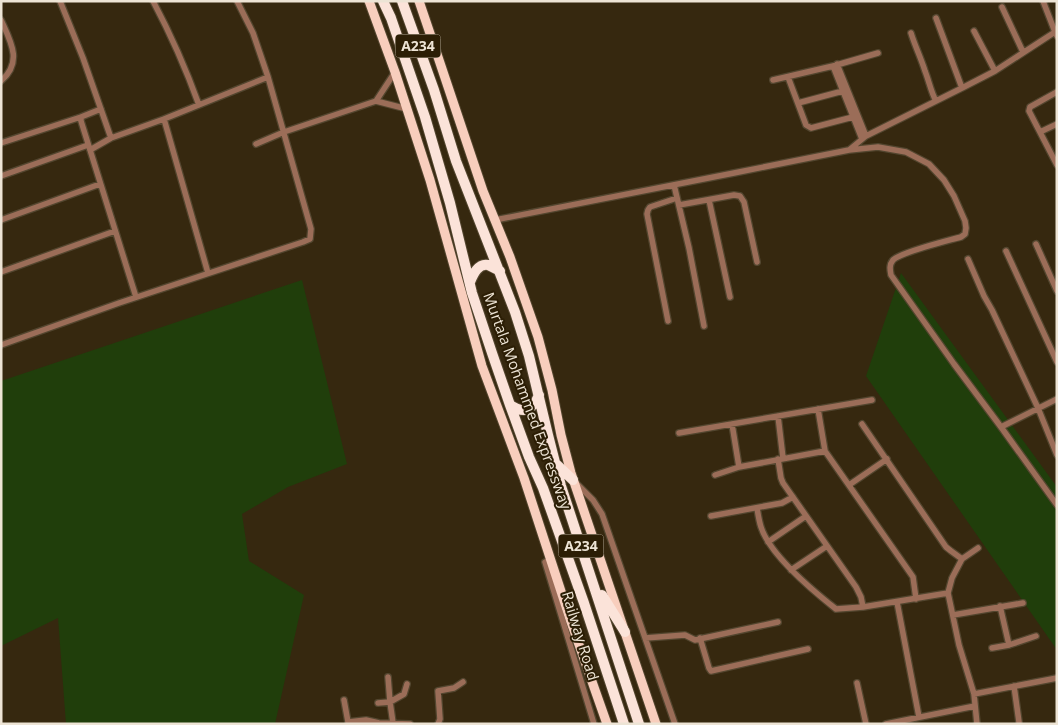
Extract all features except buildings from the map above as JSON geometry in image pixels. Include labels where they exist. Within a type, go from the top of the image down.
[{"type":"highway","name":"Murtala Mohammed Expressway","points":[[369,1],[395,72],[442,219],[464,306],[482,366],[524,478],[607,724]]},
{"type":"highway","name":"Murtala Mohammed Expressway","points":[[383,1],[400,44],[424,117],[450,203],[472,293],[510,405],[543,488],[584,603],[624,724]]},
{"type":"highway","name":"Murtala Mohammed Expressway","points":[[402,1],[434,90],[456,161],[515,312],[529,356],[562,486],[640,724]]},
{"type":"highway","name":"Murtala Mohammed Expressway","points":[[419,1],[483,191],[538,337],[573,480],[656,724]]},
{"type":"highway","points":[[470,282],[477,268],[481,266],[487,265],[500,271]]},
{"type":"highway","points":[[510,405],[517,410],[524,411],[534,405],[539,395]]},
{"type":"highway","points":[[556,464],[573,480]]},
{"type":"highway","points":[[593,581],[625,632]]},
{"type":"highway","points":[[616,698],[617,724]]},
{"type":"street","points":[[60,1],[83,58],[111,138]]},
{"type":"street","points":[[153,1],[185,68],[199,105]]},
{"type":"street","points":[[1,345],[136,297],[310,239],[311,229],[268,77],[253,33],[237,1]]},
{"type":"street","points":[[849,150],[864,137],[936,102],[1056,34],[1043,1]]},
{"type":"street","points":[[1002,7],[1024,52]]},
{"type":"street","points":[[936,18],[962,88]]},
{"type":"street","points":[[1,20],[11,43],[13,54],[12,67],[8,75],[1,81]]},
{"type":"street","points":[[974,31],[995,70]]},
{"type":"street","points":[[911,33],[936,102]]},
{"type":"street","points":[[773,80],[878,53]]},
{"type":"street","points":[[835,65],[864,137]]},
{"type":"street","points":[[835,65],[853,117],[864,137]]},
{"type":"street","points":[[376,101],[395,72]]},
{"type":"street","points":[[788,76],[806,125],[811,128],[853,117]]},
{"type":"street","points":[[1,176],[89,148],[268,77]]},
{"type":"street","points":[[798,103],[843,90]]},
{"type":"street","points":[[1057,92],[1030,107],[1029,111],[1057,165]]},
{"type":"street","points":[[256,144],[284,132],[376,101],[407,109]]},
{"type":"street","points":[[1,143],[101,109]]},
{"type":"street","points":[[81,117],[136,297]]},
{"type":"street","points":[[164,119],[208,273]]},
{"type":"street","points":[[1040,132],[1057,124]]},
{"type":"street","points":[[495,220],[849,150],[878,147],[906,152],[929,164],[944,180],[954,196],[965,221],[966,228],[965,234],[961,237],[898,257],[890,266],[891,275],[1057,505]]},
{"type":"street","points":[[1,220],[100,184]]},
{"type":"street","points":[[674,185],[690,248],[704,326]]},
{"type":"street","points":[[679,205],[734,195],[740,196],[744,202],[757,262]]},
{"type":"street","points":[[668,321],[647,214],[650,207],[677,198]]},
{"type":"street","points":[[709,200],[730,297]]},
{"type":"street","points":[[1,272],[115,232]]},
{"type":"street","points":[[1036,244],[1057,291]]},
{"type":"street","points":[[1006,251],[1057,362]]},
{"type":"street","points":[[968,259],[1038,408],[1057,455]]},
{"type":"street","points":[[1000,427],[1057,399]]},
{"type":"street","points":[[679,433],[872,400]]},
{"type":"street","points":[[818,409],[825,451],[913,577],[916,598]]},
{"type":"street","points":[[778,416],[781,478],[856,587],[861,596],[862,607]]},
{"type":"street","points":[[732,424],[740,467]]},
{"type":"street","points":[[862,424],[946,546],[951,552],[962,559]]},
{"type":"street","points":[[715,475],[740,467],[825,451]]},
{"type":"street","points":[[849,485],[887,459]]},
{"type":"street","points":[[573,480],[593,500],[602,514],[675,724]]},
{"type":"street","points":[[711,516],[782,503],[793,497]]},
{"type":"street","points":[[757,508],[761,527],[768,542],[791,570],[836,609],[862,607],[948,593]]},
{"type":"street","points":[[768,542],[806,516]]},
{"type":"street","points":[[791,570],[827,546]]},
{"type":"street","points":[[977,724],[974,694],[959,645],[948,593],[952,578],[962,559],[978,548]]},
{"type":"street","name":"Railway Road","points":[[551,560],[545,562],[594,724]]},
{"type":"street","points":[[897,602],[919,717]]},
{"type":"street","points":[[952,615],[1023,602]]},
{"type":"street","points":[[1000,606],[1009,645]]},
{"type":"street","points":[[645,638],[685,635],[695,640],[778,622]]},
{"type":"street","points":[[992,648],[1009,645],[1036,636]]},
{"type":"street","points":[[700,638],[709,668],[712,671],[808,649]]},
{"type":"street","points":[[388,677],[392,723]]},
{"type":"street","points":[[974,694],[1057,679]]},
{"type":"street","points":[[438,724],[440,719],[438,691],[454,688],[463,682]]},
{"type":"street","points":[[857,683],[866,724]]},
{"type":"street","points":[[378,703],[390,702],[404,694],[407,684]]},
{"type":"street","points":[[1014,686],[1019,722]]},
{"type":"street","points":[[344,700],[349,723],[366,720],[379,723],[410,724]]},
{"type":"street","points":[[886,724],[975,706]]},
{"type":"green space","points":[[901,273],[1057,487],[1057,650],[866,376]]},
{"type":"green space","points":[[302,280],[347,464],[288,487],[242,514],[249,561],[304,595],[275,724],[66,724],[58,618],[1,646],[1,381]]}]
